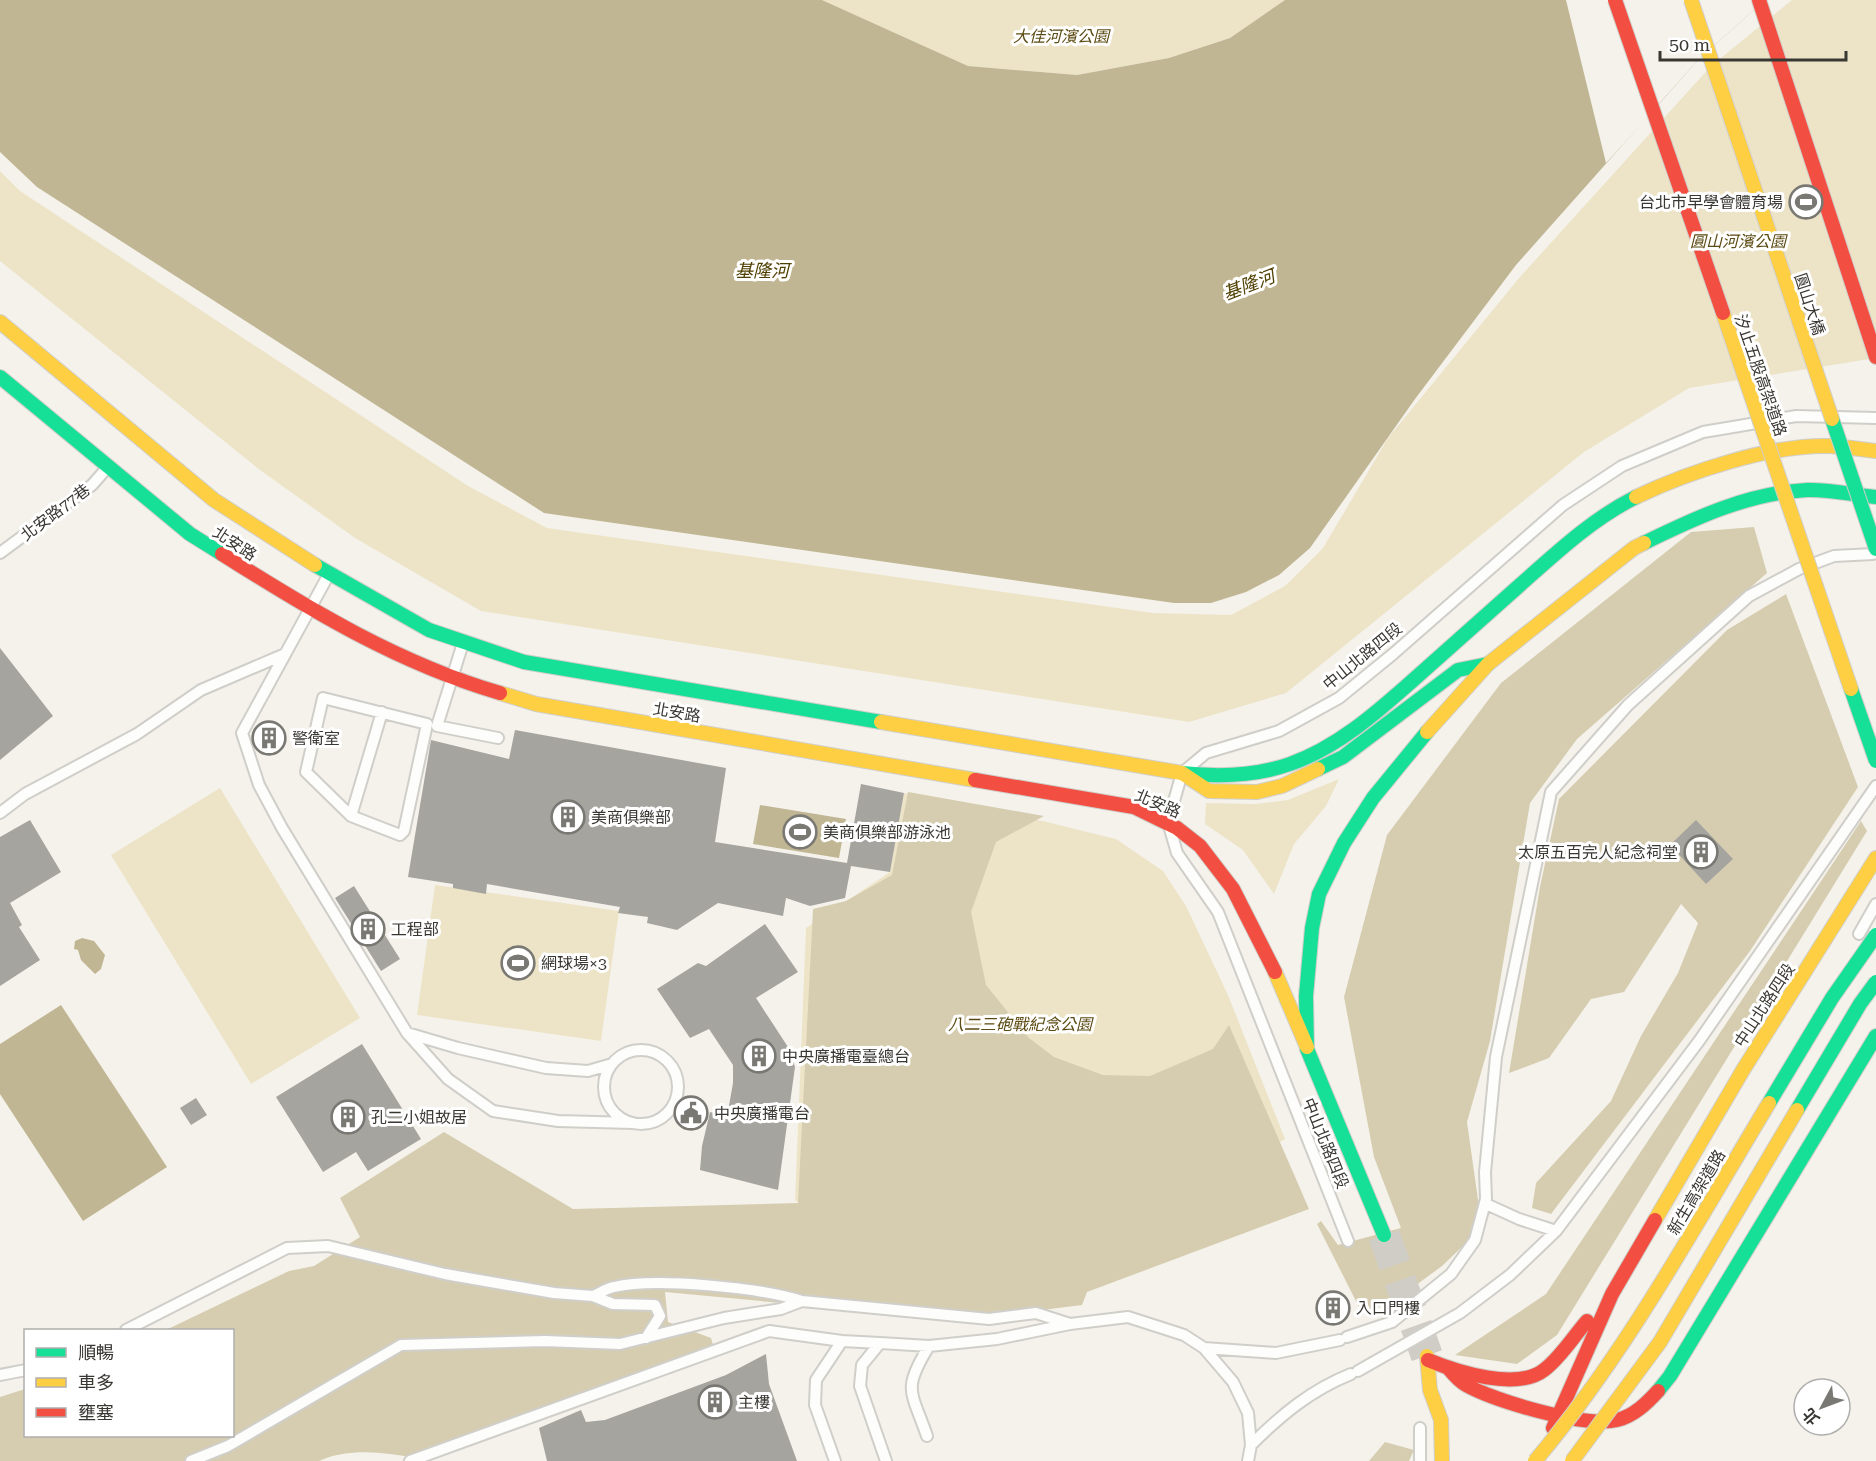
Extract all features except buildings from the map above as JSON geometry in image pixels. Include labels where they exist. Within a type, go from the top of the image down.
[{"type":"main road","name":"汐止五股高架道路","points":[[1615,0],[1876,761]]},
{"type":"main road","name":"圓山大橋","points":[[1691,0],[1876,551]]},
{"type":"main road","points":[[1759,0],[1876,357]]},
{"type":"main road","name":"北安路","points":[[0,322],[214,500],[329,574],[429,630],[524,662],[1182,774],[1211,776],[1256,772],[1291,764],[1337,740],[1375,714],[1566,544],[1616,507],[1673,479],[1780,450],[1829,446],[1876,451]]},
{"type":"main road","name":"北安路","points":[[0,377],[190,534],[308,608],[413,663],[452,679],[536,704],[1134,807],[1168,822],[1199,844],[1232,886],[1307,1049]]},
{"type":"main road","name":"中山北路四段","points":[[1384,1235],[1307,1049],[1306,996],[1312,928],[1320,894],[1331,868],[1373,798],[1453,700],[1488,664],[1634,548],[1703,514],[1749,500],[1807,490],[1876,497]]},
{"type":"main road","points":[[1182,774],[1209,791],[1257,792],[1282,786],[1343,757],[1458,670],[1488,664]]},
{"type":"main road","name":"中山北路四段","points":[[1536,1461],[1560,1414],[1612,1294],[1743,1070],[1876,858]]},
{"type":"main road","name":"新生高架道路","points":[[1536,1461],[1567,1423],[1644,1310],[1832,998],[1876,935]]},
{"type":"main road","points":[[1572,1461],[1660,1342],[1860,1004],[1876,982]]},
{"type":"main road","points":[[1449,1369],[1464,1385],[1490,1395],[1560,1414],[1605,1422],[1633,1414],[1657,1393],[1670,1376],[1876,1036]]},
{"type":"main road","points":[[1442,1461],[1441,1420],[1430,1390],[1428,1358],[1449,1369],[1499,1380],[1516,1382],[1534,1377],[1563,1353],[1580,1329],[1612,1294]]},
{"type":"lane","name":"中山北路四段","points":[[1182,774],[1206,753],[1279,731],[1339,698],[1393,654],[1563,505],[1622,466],[1703,432],[1796,416],[1876,418]]},
{"type":"lane","name":"北安路77巷","points":[[0,553],[92,485],[107,467]]},
{"type":"lane","points":[[1204,1348],[1275,1353],[1343,1339],[1392,1322],[1451,1274],[1475,1240],[1486,1204],[1485,1172],[1496,1057],[1551,792],[1628,705],[1749,596],[1799,569],[1834,556],[1876,551]]},
{"type":"lane","points":[[329,574],[308,608],[242,733],[259,785],[407,1033],[448,1079],[493,1111],[558,1121],[633,1123],[656,1121],[674,1105],[677,1093],[674,1070],[667,1060],[645,1050],[621,1055],[606,1074],[606,1099],[621,1118],[633,1123]]},
{"type":"lane","points":[[464,642],[437,726],[498,738]]},
{"type":"lane","points":[[0,813],[24,794],[137,734],[201,690],[285,654]]},
{"type":"lane","points":[[323,698],[428,723],[404,831],[400,836],[351,816],[306,772],[323,698]]},
{"type":"lane","points":[[351,816],[382,712]]},
{"type":"lane","points":[[1168,822],[1182,774]]},
{"type":"lane","points":[[1251,1445],[1304,1397],[1355,1372],[1460,1313],[1510,1275],[1556,1231],[1699,1041],[1876,786]]},
{"type":"lane","name":"中山北路四段","points":[[1168,822],[1177,853],[1218,912],[1348,1241]]},
{"type":"lane","points":[[1855,941],[1876,904]]},
{"type":"lane","points":[[1557,1452],[1628,1322],[1842,961]]},
{"type":"lane","points":[[407,1033],[458,1048],[546,1068],[588,1071],[612,1064]]},
{"type":"lane","points":[[1486,1204],[1519,1219],[1556,1231]]},
{"type":"lane","points":[[128,1329],[287,1248],[328,1246],[445,1274],[554,1293],[593,1296],[613,1305],[655,1305],[660,1316],[646,1339]]},
{"type":"lane","points":[[593,1296],[614,1287],[662,1283],[778,1293],[802,1301],[989,1319],[1036,1313],[1070,1324]]},
{"type":"lane","points":[[191,1461],[228,1446],[401,1345],[545,1341],[620,1344],[724,1318],[781,1310],[802,1301]]},
{"type":"lane","points":[[410,1461],[769,1331],[842,1341],[929,1346],[997,1339],[1070,1324],[1128,1317],[1184,1335],[1204,1348],[1233,1382],[1248,1413],[1251,1445],[1248,1461]]},
{"type":"lane","points":[[835,1461],[815,1405],[816,1380],[842,1341]]},
{"type":"lane","points":[[880,1343],[862,1365],[860,1386],[886,1461]]},
{"type":"lane","points":[[927,1436],[910,1388],[912,1374],[929,1346]]},
{"type":"lane","points":[[0,1375],[24,1370]]},
{"type":"lane","points":[[1420,1428],[1420,1461]]},
{"type":"green space","name":"大佳河濱公園","points":[[822,0],[1285,0],[1230,38],[1169,58],[1077,75],[968,66]]},
{"type":"green space","name":"圓山河濱公園","points":[[1792,0],[1876,0],[1876,358],[1689,388],[1584,452],[1286,693],[1189,722],[481,611],[355,538],[260,470],[0,261],[0,171],[20,191],[468,486],[547,528],[1153,613],[1231,615],[1285,586],[1323,548],[1388,438],[1519,278],[1711,66]]},
{"type":"green space","points":[[1339,779],[1326,806],[1294,844],[1274,894],[1243,850],[1205,824],[1206,803],[1255,804],[1288,800]]},
{"type":"green space","points":[[220,788],[360,1018],[251,1084],[111,855]]},
{"type":"green space","name":"八二三砲戰紀念公園","points":[[904,793],[1047,822],[1116,839],[1163,871],[1186,906],[1228,995],[1285,1139],[1205,1188],[995,1234],[795,1201],[806,928],[890,872]]},
{"type":"green space","name":"網球場×3","points":[[435,885],[619,911],[601,1041],[417,1015]]},
{"type":"shaded area","points":[[1754,527],[1767,573],[1577,739],[1530,803],[1490,1041],[1467,1122],[1482,1228],[1442,1266],[1393,1302],[1362,1313],[1317,1224],[1321,1221],[1338,1245],[1401,1228],[1374,1157],[1344,997],[1387,835],[1501,683],[1691,532]]},
{"type":"shaded area","points":[[1786,594],[1858,787],[1750,951],[1551,1214],[1532,1208],[1536,1183],[1611,1101],[1641,1036],[1678,973],[1698,923],[1681,904],[1624,992],[1591,999],[1549,1058],[1509,1073],[1540,887],[1559,799],[1727,630]]},
{"type":"shaded area","points":[[908,792],[1044,816],[996,842],[971,912],[986,985],[1029,1038],[1054,1057],[1103,1075],[1150,1076],[1213,1049],[1229,1025],[1309,1209],[1087,1292],[1082,1305],[961,1320],[665,1292],[668,1322],[711,1338],[713,1345],[415,1458],[366,1452],[342,1454],[319,1461],[0,1461],[0,1397],[24,1389],[24,1437],[234,1437],[234,1329],[168,1329],[289,1271],[314,1266],[360,1237],[340,1198],[444,1132],[573,1209],[798,1203],[813,909],[846,901],[892,875]]},
{"type":"shaded area","points":[[1861,821],[1867,831],[1557,1335],[1517,1364],[1455,1355],[1546,1294]]},
{"type":"shaded area","points":[[1385,1442],[1414,1450],[1409,1461],[1369,1461]]},
{"type":"water","name":"基隆河","points":[[0,0],[822,0],[968,66],[1077,75],[1169,58],[1230,38],[1285,0],[1765,0],[1699,59],[1516,265],[1415,399],[1310,548],[1279,575],[1246,592],[1211,603],[1174,603],[544,513],[37,187],[0,152]]},
{"type":"water","name":"美商俱樂部游泳池","points":[[760,805],[846,819],[839,858],[753,844]]},
{"type":"water","points":[[82,938],[94,941],[105,955],[101,969],[95,974],[81,960],[78,950],[74,949],[75,941]]},
{"type":"water","points":[[61,1005],[167,1167],[83,1221],[0,1094],[0,1044]]},
{"type":"pier","points":[[1566,0],[1608,0],[1650,115],[1606,163]]},
{"type":"pier","points":[[1619,0],[1765,0],[1699,59],[1656,107]]},
{"type":"tunnel","points":[[1384,1235],[1427,1356]]},
{"type":"traffic: fast","points":[[0,377],[190,534],[222,554]]},
{"type":"traffic: fast","points":[[1832,419],[1876,549]]},
{"type":"traffic: fast","points":[[1644,543],[1722,508],[1764,496],[1815,490],[1876,497]]},
{"type":"traffic: fast","points":[[1182,773],[1223,775],[1264,771],[1290,764],[1323,749],[1354,729],[1383,706],[1575,537],[1636,497]]},
{"type":"traffic: fast","points":[[315,565],[429,630],[524,662],[881,722]]},
{"type":"traffic: fast","points":[[1318,769],[1343,757],[1458,670],[1488,664]]},
{"type":"traffic: fast","points":[[1851,689],[1876,761]]},
{"type":"traffic: fast","points":[[1384,1235],[1307,1049],[1306,996],[1312,928],[1319,894],[1344,843],[1373,798],[1427,732]]},
{"type":"traffic: fast","points":[[1769,1103],[1832,998],[1876,935]]},
{"type":"traffic: fast","points":[[1797,1110],[1860,1004],[1876,982]]},
{"type":"traffic: fast","points":[[1658,1391],[1670,1376],[1876,1036]]},
{"type":"traffic: slow","points":[[1691,0],[1832,419]]},
{"type":"traffic: slow","points":[[1723,313],[1851,689]]},
{"type":"traffic: slow","points":[[0,322],[214,500],[315,565]]},
{"type":"traffic: slow","points":[[1636,497],[1705,469],[1783,450],[1830,446],[1876,451]]},
{"type":"traffic: slow","points":[[1427,732],[1488,664],[1634,548],[1644,543]]},
{"type":"traffic: slow","points":[[500,693],[536,704],[975,780]]},
{"type":"traffic: slow","points":[[881,722],[1182,773],[1209,791],[1257,792],[1282,786],[1318,769]]},
{"type":"traffic: slow","points":[[1655,1220],[1743,1070],[1876,858]]},
{"type":"traffic: slow","points":[[1275,972],[1307,1047]]},
{"type":"traffic: slow","points":[[1535,1461],[1600,1376],[1630,1332],[1769,1103]]},
{"type":"traffic: slow","points":[[1572,1461],[1660,1342],[1797,1110]]},
{"type":"traffic: slow","points":[[1427,1356],[1430,1390],[1441,1420],[1442,1461]]},
{"type":"traffic: jam","points":[[1615,0],[1723,313]]},
{"type":"traffic: jam","points":[[1759,0],[1876,357]]},
{"type":"traffic: jam","points":[[222,554],[356,634],[427,667],[500,693]]},
{"type":"traffic: jam","points":[[975,780],[1134,807],[1177,828],[1200,846],[1233,889],[1275,972]]},
{"type":"traffic: jam","points":[[1553,1428],[1612,1294],[1655,1220]]},
{"type":"traffic: jam","points":[[1428,1360],[1455,1370],[1487,1377],[1519,1379],[1532,1376],[1544,1370],[1556,1359],[1587,1321]]},
{"type":"traffic: jam","points":[[1449,1369],[1466,1385],[1497,1398],[1540,1412],[1584,1420],[1603,1421],[1623,1418],[1640,1408],[1658,1391]]},
{"type":"place","name":"台北市早學會體育場","points":[[1806,202]]},
{"type":"place","name":"警衛室","points":[[269,738]]},
{"type":"place","name":"美商俱樂部","points":[[568,817]]},
{"type":"place","name":"美商俱樂部游泳池","points":[[800,832]]},
{"type":"place","name":"太原五百完人紀念祠堂","points":[[1701,852]]},
{"type":"place","name":"工程部","points":[[368,929]]},
{"type":"place","name":"網球場×3","points":[[518,963]]},
{"type":"place","name":"中央廣播電臺總台","points":[[759,1056]]},
{"type":"place","name":"中央廣播電台","points":[[691,1113]]},
{"type":"place","name":"孔二小姐故居","points":[[348,1117]]},
{"type":"place","name":"入口門樓","points":[[1333,1308]]},
{"type":"place","name":"主樓","points":[[715,1402]]}]
